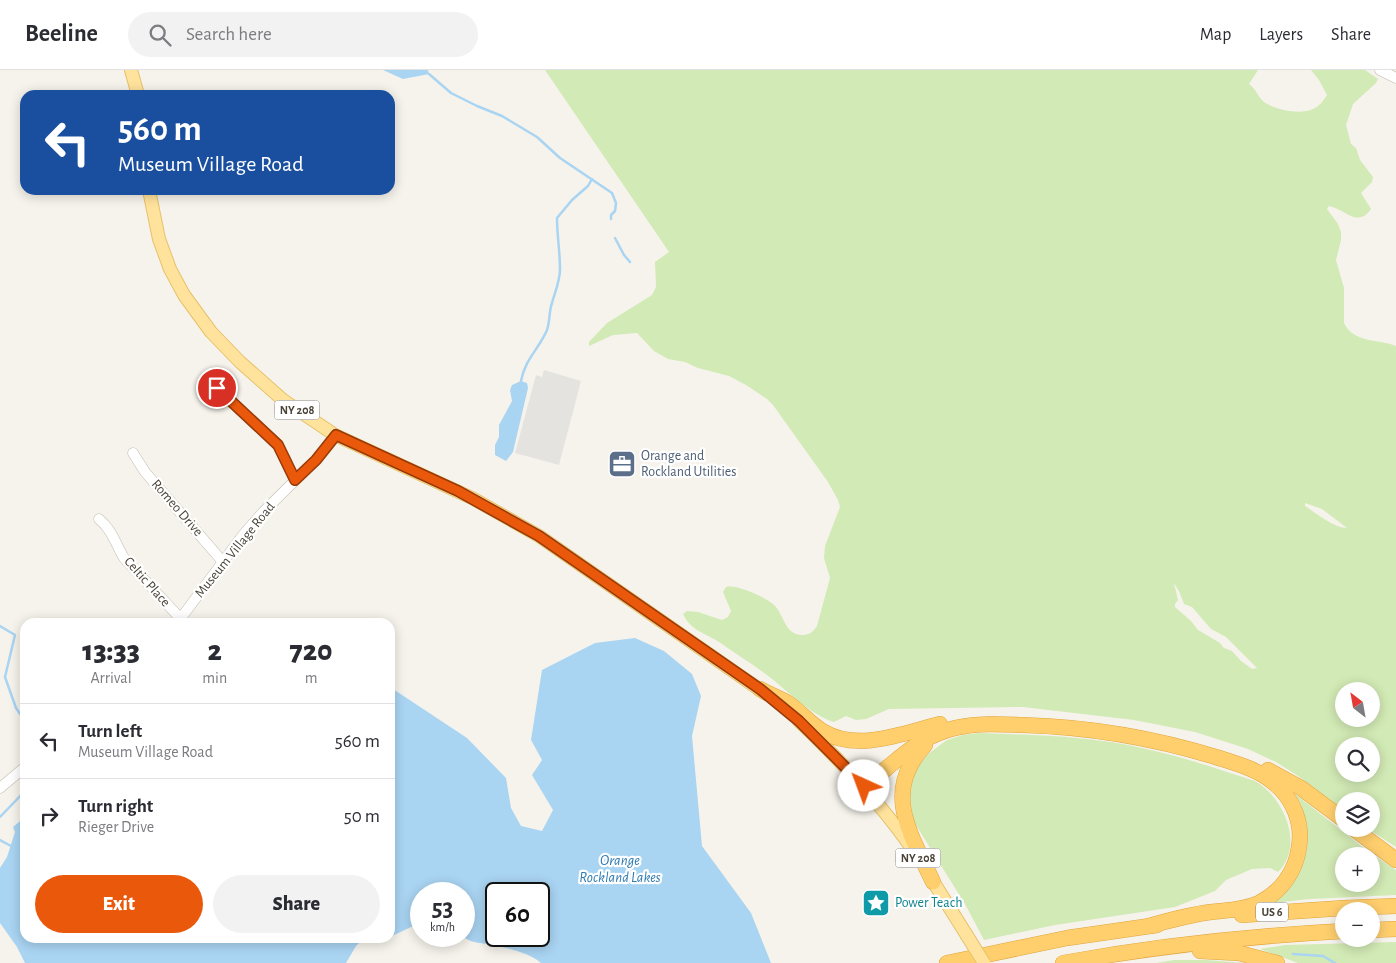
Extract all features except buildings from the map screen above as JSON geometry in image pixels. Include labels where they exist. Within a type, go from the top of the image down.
[{"type":"highway","points":[[760,689],[789,704],[823,732],[843,740],[874,740],[978,719],[1043,720],[1089,724],[1149,734],[1212,750],[1274,773],[1301,788],[1335,813]]},
{"type":"highway","points":[[864,786],[916,744],[941,728],[1014,724],[1068,727],[1127,735],[1170,744],[1228,761],[1262,774],[1279,787],[1288,798],[1296,813],[1300,836],[1296,862],[1278,890],[1265,899],[1245,908],[1197,914],[1149,926]]},
{"type":"highway","points":[[934,882],[906,824],[902,793],[907,772],[918,752],[941,728]]},
{"type":"highway","points":[[1365,837],[1396,860]]},
{"type":"highway","name":"US 6","points":[[947,963],[1040,943],[1149,926],[1278,912],[1396,906]]},
{"type":"highway","points":[[1380,930],[1396,929]]},
{"type":"highway","name":"US 6","points":[[1063,963],[1237,939],[1335,932]]},
{"type":"highway","points":[[1127,953],[1152,954],[1219,951],[1249,955],[1277,963]]},
{"type":"main road","points":[[131,70],[137,90]]},
{"type":"main road","name":"NY 208","points":[[151,195],[160,239],[170,269],[202,322],[240,362],[284,400],[336,435],[466,495],[539,536],[760,689],[799,721],[864,786],[899,830],[984,963]]},
{"type":"street","points":[[1380,70],[1396,78]]},
{"type":"street","points":[[217,388],[278,445],[295,480]]},
{"type":"street","name":"Museum Village Road","points":[[182,618],[263,512],[316,460],[336,435]]},
{"type":"street","name":"Romeo Drive","points":[[132,453],[155,484],[223,562]]},
{"type":"street","name":"Celtic Place","points":[[99,519],[107,526],[115,538],[124,558],[177,618]]},
{"type":"street","points":[[0,788],[20,771]]},
{"type":"green space","points":[[545,70],[1258,70],[1249,84],[1262,100],[1269,105],[1295,112],[1308,111],[1315,108],[1327,95],[1311,70],[1365,70],[1378,79],[1353,104],[1346,125],[1351,144],[1356,148],[1360,160],[1373,177],[1372,182],[1361,193],[1371,209],[1366,215],[1356,217],[1329,206],[1327,209],[1338,224],[1341,232],[1336,260],[1344,288],[1344,323],[1348,329],[1360,337],[1396,346],[1396,847],[1380,837],[1380,792],[1335,792],[1335,803],[1276,762],[1248,749],[1195,732],[1134,720],[1023,707],[889,709],[866,719],[856,720],[846,716],[834,722],[816,714],[761,671],[719,642],[694,628],[683,614],[687,611],[698,612],[722,620],[728,617],[731,611],[723,592],[726,587],[737,587],[773,604],[788,627],[795,634],[804,635],[812,632],[817,626],[830,578],[824,558],[825,546],[840,507],[828,482],[773,405],[746,385],[729,376],[698,368],[685,362],[668,359],[654,351],[637,333],[613,335],[589,346],[589,342],[607,323],[652,295],[656,287],[655,262],[669,252]],"holes":[[[1305,503],[1322,509],[1347,528],[1331,523],[1305,506]],[[1174,583],[1184,604],[1192,607],[1211,629],[1226,637],[1257,668],[1252,669],[1232,651],[1224,648],[1220,643],[1198,630],[1175,607],[1178,600]]]},
{"type":"green space","points":[[980,733],[1061,737],[1122,744],[1185,759],[1255,781],[1275,798],[1288,823],[1290,849],[1286,861],[1278,872],[1270,868],[1252,869],[1226,880],[1215,891],[1175,907],[1055,925],[984,940],[965,904],[914,822],[909,793],[915,770],[928,754],[947,740],[963,735]]},
{"type":"green space","points":[[1295,794],[1335,825],[1335,837],[1350,837],[1363,847],[1335,847],[1335,892],[1380,892],[1380,859],[1396,870],[1396,895],[1310,899],[1272,903],[1285,892],[1302,867],[1308,838],[1306,823]]},
{"type":"green space","points":[[1380,942],[1396,942],[1396,963],[1298,963],[1260,949],[1285,945],[1335,944],[1335,947],[1380,947]]},
{"type":"green space","points":[[1174,960],[1206,960],[1246,963],[1156,963]]},
{"type":"shaded area","points":[[544,370],[581,381],[559,465],[515,453],[536,375],[542,377]]},
{"type":"water","points":[[383,70],[428,70],[429,74],[403,79]]},
{"type":"water","points":[[521,381],[527,383],[528,388],[513,452],[506,461],[495,455],[495,445],[499,437],[499,425],[512,401],[510,390],[512,385]]},
{"type":"water","name":"Orange Rockland Lakes","points":[[635,638],[664,651],[692,674],[701,696],[692,736],[702,846],[751,913],[771,963],[541,963],[531,956],[502,947],[550,947],[550,882],[485,882],[485,944],[475,942],[475,882],[410,882],[410,927],[395,935],[395,690],[467,738],[506,778],[511,808],[521,826],[542,831],[553,810],[532,775],[542,760],[531,740],[542,670],[595,643]]},
{"type":"water","points":[[20,821],[20,943],[359,943],[346,963],[25,963],[17,947],[0,923],[0,868],[7,857],[15,832],[13,827]]},
{"type":"waterway","points":[[429,74],[451,93],[502,116],[537,137],[560,158],[612,193],[616,203],[611,219]]},
{"type":"waterway","points":[[521,381],[526,366],[544,337],[549,323],[560,269],[557,218],[572,200],[588,186],[592,179]]},
{"type":"waterway","points":[[615,238],[630,262]]},
{"type":"waterway","points":[[0,626],[15,635],[5,677],[16,708],[20,714]]},
{"type":"waterway","points":[[0,817],[20,796]]},
{"type":"waterway","points":[[0,840],[11,846]]},
{"type":"waterway","points":[[1293,954],[1323,956],[1335,963]]},
{"type":"place","name":"Orange and Rockland Utilities","points":[[622,464]]},
{"type":"place","name":"Power Teach","points":[[876,903]]},
{"type":"route","points":[[217,388],[278,445],[295,480],[316,460],[336,435],[442,483],[539,536],[760,689],[799,721],[864,786]]}]
